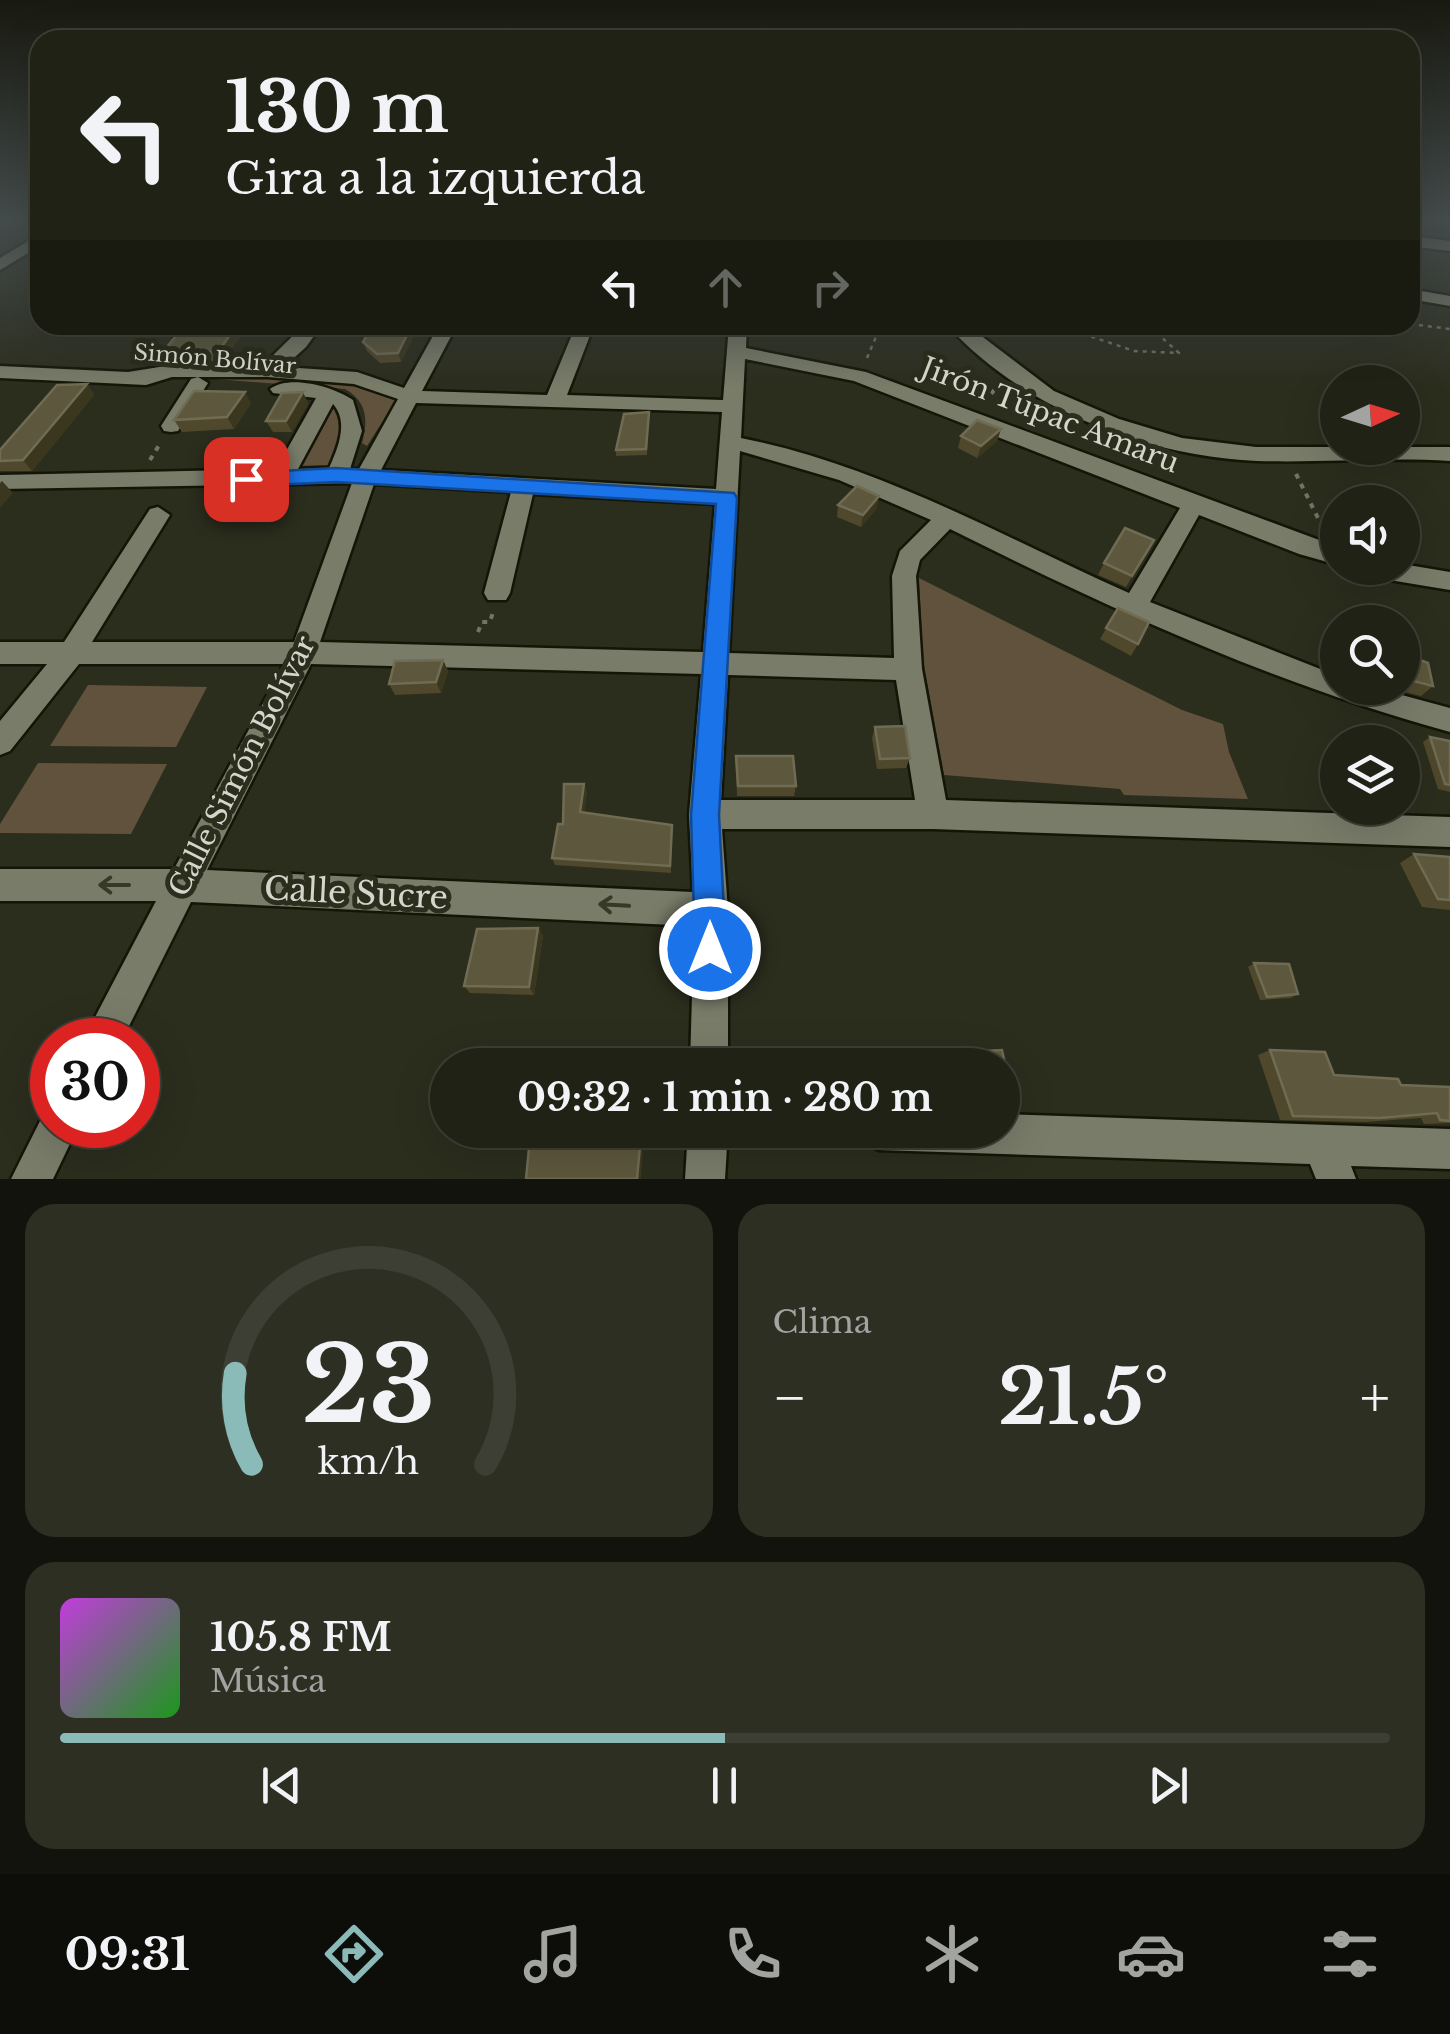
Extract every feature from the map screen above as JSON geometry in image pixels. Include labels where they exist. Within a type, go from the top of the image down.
[{"type":"street","points":[[1420,296],[1450,301]]},
{"type":"street","points":[[268,371],[303,335]]},
{"type":"street","name":"Calle Simón Bolívar","points":[[113,1018],[302,653],[365,480],[443,335]]},
{"type":"street","points":[[555,400],[580,335]]},
{"type":"street","points":[[968,335],[1044,394],[1143,432],[1229,452],[1450,454]]},
{"type":"street","points":[[709,1048],[711,910],[705,815],[736,338]]},
{"type":"street","name":"Jirón Túpac Amaru","points":[[736,338],[858,376],[1320,552]]},
{"type":"street","points":[[132,377],[172,371],[268,371],[357,378],[410,397],[732,406]]},
{"type":"street","name":"Simón Bolívar","points":[[0,372],[132,377],[329,393],[346,404],[352,427],[336,475]]},
{"type":"street","points":[[44,401],[67,375]]},
{"type":"street","points":[[171,426],[198,383]]},
{"type":"street","points":[[281,479],[329,393]]},
{"type":"street","points":[[732,443],[824,463],[1134,607],[1316,682],[1450,720]]},
{"type":"street","points":[[0,482],[336,475],[365,480],[726,498]]},
{"type":"street","points":[[497,592],[522,487]]},
{"type":"street","points":[[1134,607],[1195,502]]},
{"type":"street","points":[[0,742],[70,654],[158,515]]},
{"type":"street","points":[[934,814],[908,669],[905,567],[909,557],[946,519]]},
{"type":"street","points":[[1420,576],[1450,581]]},
{"type":"street","points":[[0,653],[302,653],[908,669]]},
{"type":"street","points":[[705,815],[934,814],[1450,832]]},
{"type":"street","name":"Calle Sucre","points":[[0,885],[181,884],[711,910]]},
{"type":"street","points":[[1020,1140],[1329,1162],[1450,1150]]},
{"type":"street","points":[[31,1179],[46,1148]]},
{"type":"street","points":[[705,1179],[707,1148]]},
{"type":"path","points":[[1420,325],[1450,329]]},
{"type":"path","points":[[858,376],[876,335]]},
{"type":"path","points":[[1087,335],[1135,351],[1165,356],[1179,353],[1159,335]]},
{"type":"path","points":[[969,419],[1011,372]]},
{"type":"path","points":[[137,480],[171,426]]},
{"type":"path","points":[[1284,452],[1320,522]]},
{"type":"shaded area","points":[[175,376],[314,378],[369,388],[395,397],[395,402],[367,446],[362,443],[362,406],[345,389]]},
{"type":"shaded area","points":[[331,401],[340,424],[339,440],[329,465],[296,466]]},
{"type":"shaded area","points":[[919,578],[1182,710],[1223,724],[1229,752],[1248,799],[1124,795],[1120,789],[944,775],[923,660]]},
{"type":"shaded area","points":[[88,685],[207,687],[176,747],[50,746]]},
{"type":"shaded area","points":[[38,763],[167,764],[131,834],[0,833],[0,824]]},
{"type":"building","points":[[177,335],[230,335],[218,352],[163,352]]},
{"type":"building","points":[[367,335],[407,335],[398,353],[377,354],[363,342]]},
{"type":"building","points":[[87,384],[23,460],[0,461],[0,450],[57,385]]},
{"type":"building","points":[[194,391],[245,392],[227,417],[174,420]]},
{"type":"building","points":[[303,392],[286,421],[266,421],[282,393]]},
{"type":"building","points":[[649,412],[646,449],[616,450],[624,414]]},
{"type":"building","points":[[977,420],[1001,429],[981,446],[961,436]]},
{"type":"building","points":[[857,486],[879,496],[863,515],[838,505]]},
{"type":"building","points":[[1125,528],[1154,540],[1132,576],[1104,563]]},
{"type":"building","points":[[1118,608],[1149,622],[1138,644],[1106,628]]},
{"type":"building","points":[[443,660],[436,682],[389,684],[395,661]]},
{"type":"building","points":[[1420,660],[1428,663],[1433,686],[1420,683]]},
{"type":"building","points":[[905,726],[910,758],[880,759],[875,727]]},
{"type":"building","points":[[1430,737],[1450,741],[1450,785],[1445,784]]},
{"type":"building","points":[[736,756],[793,756],[796,786],[738,786]]},
{"type":"building","points":[[564,784],[584,784],[580,812],[672,825],[670,866],[552,858],[558,824],[563,824]]},
{"type":"building","points":[[1414,854],[1450,857],[1450,900],[1438,899]]},
{"type":"building","points":[[538,928],[529,987],[464,986],[477,929]]},
{"type":"building","points":[[1254,963],[1289,964],[1298,994],[1267,997]]},
{"type":"building","points":[[1270,1050],[1325,1052],[1334,1075],[1398,1079],[1401,1085],[1450,1087],[1450,1121],[1440,1120],[1437,1113],[1380,1118],[1293,1116]]},
{"type":"building","points":[[529,1148],[640,1148],[637,1179],[526,1179]]},
{"type":"route","points":[[246,479],[336,475],[365,480],[726,498],[705,815],[710,949]]}]
